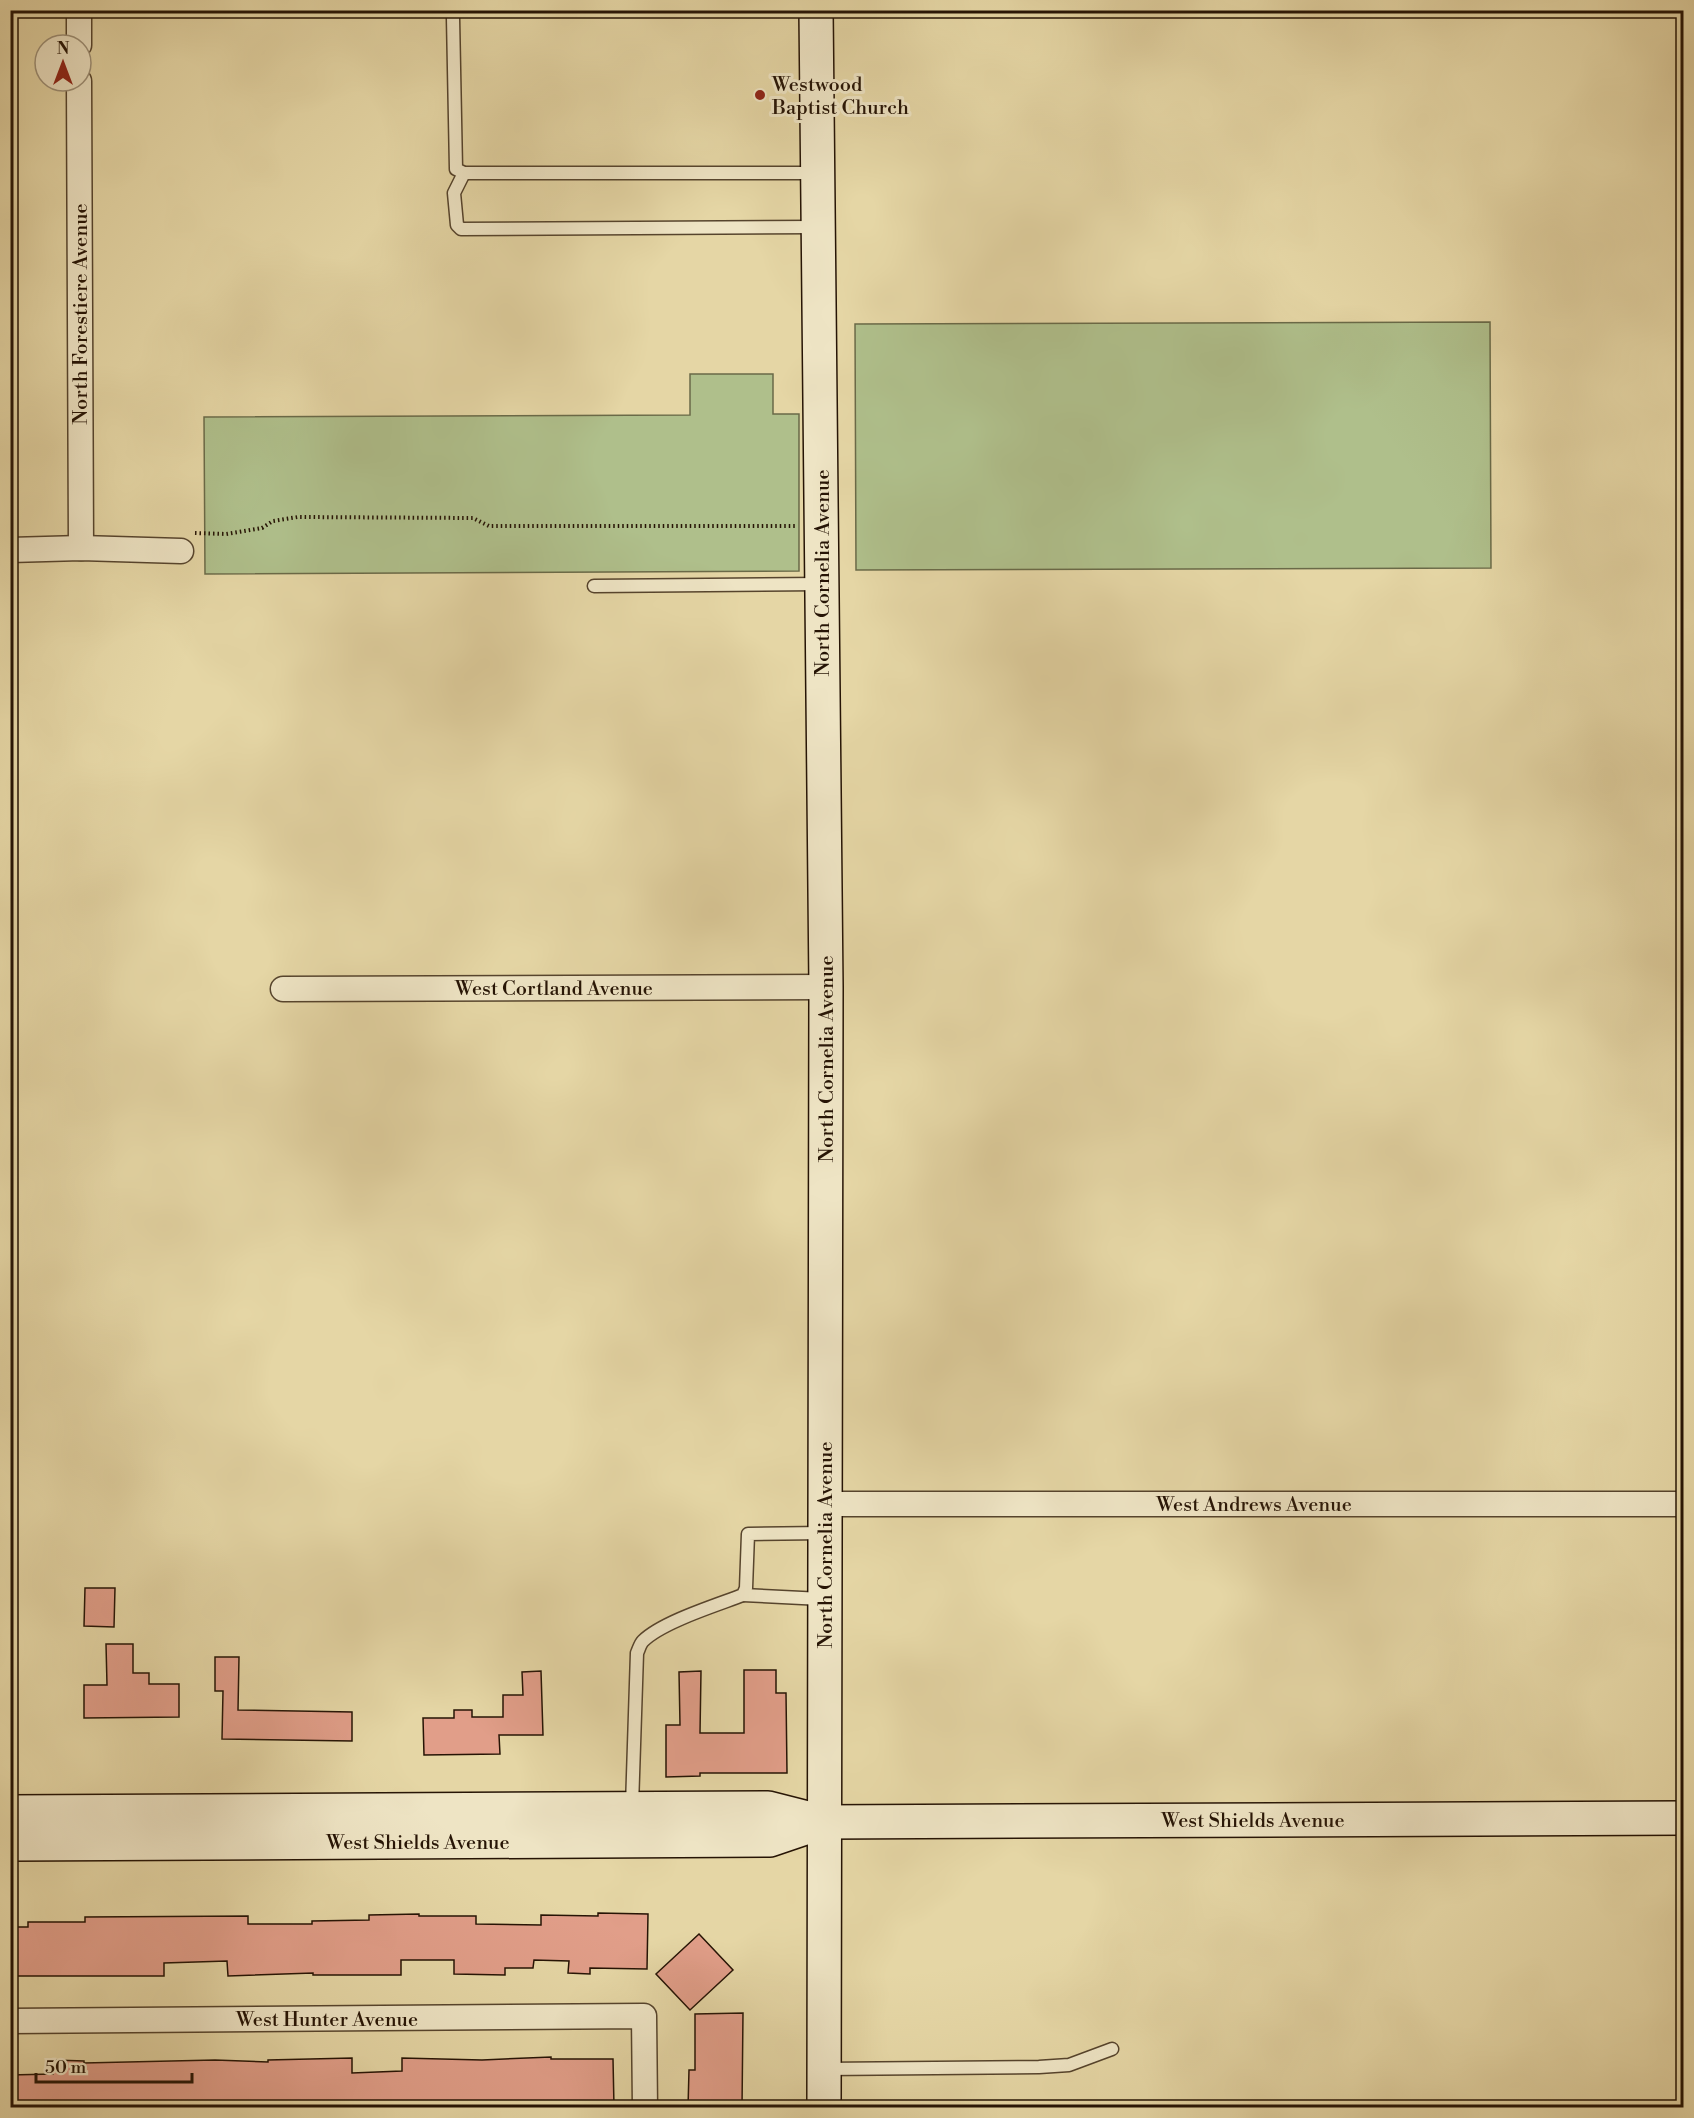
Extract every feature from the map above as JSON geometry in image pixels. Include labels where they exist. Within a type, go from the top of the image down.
[{"type":"street","points":[[79,10],[79,33]]},
{"type":"street","name":"North Cornelia Avenue","points":[[816,10],[826,987],[824,2108]]},
{"type":"street","name":"North Forestiere Avenue","points":[[79,93],[81,548]]},
{"type":"street","points":[[10,550],[81,548],[181,551]]},
{"type":"street","name":"West Cortland Avenue","points":[[283,989],[826,987]]},
{"type":"street","name":"West Andrews Avenue","points":[[825,1518],[1683,1504]]},
{"type":"street","name":"West Shields Avenue","points":[[10,1812],[768,1808],[823,1822],[1683,1818]]},
{"type":"street","name":"West Shields Avenue","points":[[10,1844],[770,1840],[823,1822]]},
{"type":"street","name":"West Hunter Avenue","points":[[10,2021],[644,2016],[645,2108]]},
{"type":"lane","points":[[453,18],[456,169],[464,173],[818,173]]},
{"type":"lane","points":[[464,173],[454,193],[457,225],[461,229],[819,227]]},
{"type":"lane","points":[[594,585],[822,584]]},
{"type":"lane","points":[[742,1595],[746,1588],[748,1534],[825,1518]]},
{"type":"lane","points":[[632,1809],[637,1653],[641,1643],[649,1636],[687,1616],[742,1595],[824,1599]]},
{"type":"lane","points":[[823,2069],[1059,2066],[1069,2065],[1112,2049]]},
{"type":"path","points":[[181,551],[195,533],[226,534],[262,528],[273,521],[298,517],[473,518],[489,526],[822,526]]},
{"type":"green space","points":[[1490,322],[1491,568],[856,570],[855,324]]},
{"type":"green space","points":[[690,374],[773,374],[773,414],[799,414],[799,571],[205,574],[204,417],[690,415]]},
{"type":"building","points":[[85,1588],[115,1588],[114,1627],[84,1626]]},
{"type":"building","points":[[106,1644],[133,1644],[133,1673],[149,1673],[149,1684],[179,1684],[179,1717],[84,1718],[84,1685],[107,1685]]},
{"type":"building","points":[[215,1657],[239,1657],[238,1710],[352,1712],[352,1741],[222,1739],[223,1691],[215,1691]]},
{"type":"building","points":[[744,1670],[776,1670],[776,1693],[786,1693],[787,1773],[700,1773],[700,1776],[666,1777],[666,1725],[680,1725],[679,1672],[701,1671],[700,1733],[744,1733]]},
{"type":"building","points":[[541,1671],[543,1735],[499,1735],[500,1754],[424,1755],[423,1718],[454,1718],[454,1710],[472,1710],[472,1717],[503,1717],[503,1695],[523,1695],[522,1672]]},
{"type":"building","points":[[598,1913],[648,1914],[647,1969],[590,1968],[590,1974],[568,1973],[569,1961],[534,1960],[533,1968],[505,1968],[505,1975],[454,1974],[454,1960],[401,1960],[401,1975],[313,1975],[313,1973],[228,1976],[227,1961],[164,1963],[164,1976],[10,1976],[10,1927],[28,1927],[28,1922],[85,1922],[85,1917],[248,1916],[248,1924],[312,1924],[312,1921],[369,1920],[369,1915],[419,1914],[419,1916],[476,1916],[476,1924],[541,1925],[541,1915],[598,1916]]},
{"type":"building","points":[[699,1934],[733,1970],[690,2010],[656,1974]]},
{"type":"building","points":[[743,2013],[742,2108],[688,2108],[689,2070],[695,2070],[695,2014]]},
{"type":"building","points":[[551,2057],[551,2059],[613,2059],[614,2107],[10,2108],[10,2075],[53,2074],[54,2060],[84,2061],[84,2063],[215,2060],[268,2062],[268,2060],[352,2058],[352,2073],[402,2071],[402,2058],[482,2060]]},
{"type":"place","name":"Westwood Baptist Church","points":[[760,95]]}]
